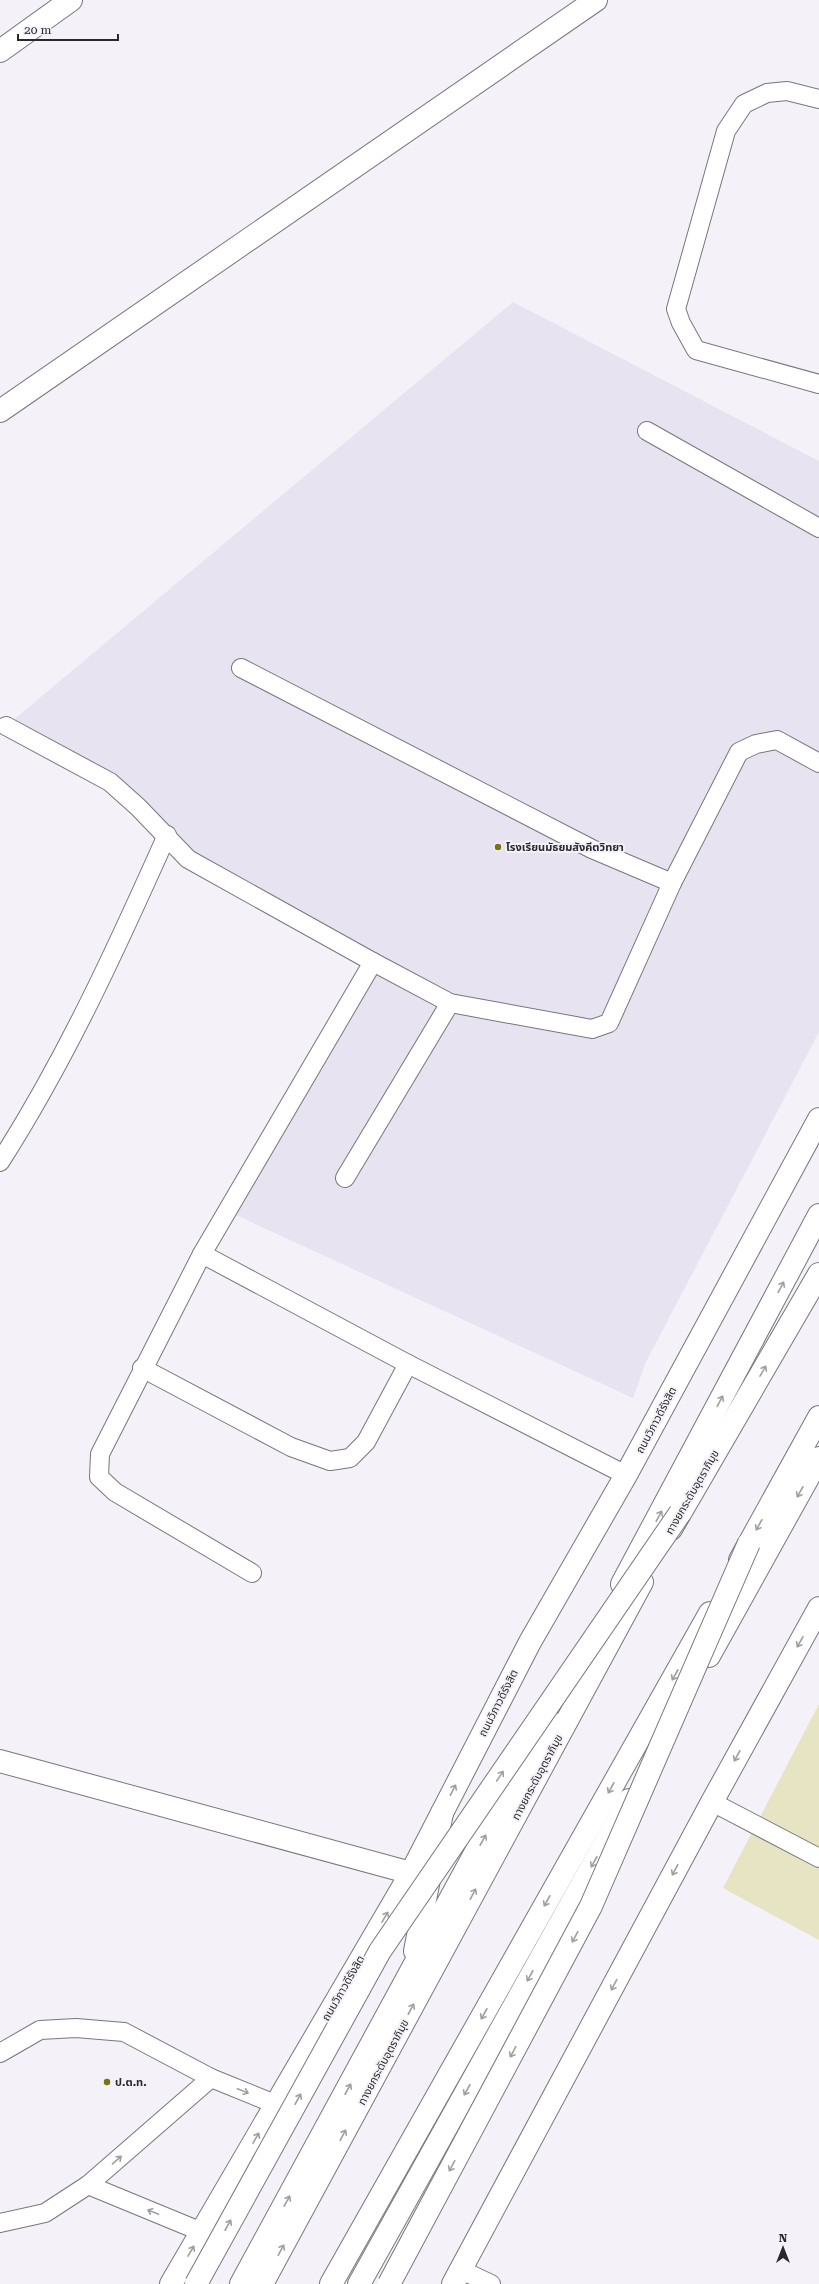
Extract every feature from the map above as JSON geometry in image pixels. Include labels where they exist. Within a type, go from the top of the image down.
[{"type":"main road","points":[[0,51],[71,0]]},
{"type":"main road","points":[[0,411],[596,0]]},
{"type":"main road","name":"ถนนวิภาวดีรังสิต","points":[[171,2284],[411,1873],[530,1642],[626,1475],[819,1119]]},
{"type":"main road","points":[[241,2284],[666,1503],[819,1215]]},
{"type":"main road","name":"ทางยกระดับอุตราภิมุข","points":[[262,2284],[680,1513],[819,1274]]},
{"type":"main road","points":[[331,2284],[819,1417]]},
{"type":"main road","points":[[359,2284],[819,1458]]},
{"type":"main road","points":[[196,2284],[380,1951],[680,1513]]},
{"type":"main road","points":[[389,2284],[591,1906],[749,1543]]},
{"type":"main road","points":[[457,2277],[712,1802],[819,1608]]},
{"type":"main road","points":[[0,1761],[411,1873]]},
{"type":"main road","points":[[411,1972],[442,1813]]},
{"type":"lane","points":[[819,99],[787,91],[766,93],[744,104],[726,131],[676,309],[681,323],[696,350],[819,384]]},
{"type":"lane","points":[[647,431],[819,528]]},
{"type":"lane","points":[[241,668],[592,849],[672,883]]},
{"type":"lane","points":[[6,726],[110,782],[166,835],[188,859],[450,1003],[592,1029],[610,1023],[672,883],[739,752],[756,744],[777,740],[819,763]]},
{"type":"lane","points":[[0,1162],[54,1072],[134,909],[166,835]]},
{"type":"lane","points":[[252,1573],[115,1492],[98,1477],[100,1454],[142,1368],[202,1254],[373,962]]},
{"type":"lane","points":[[345,1178],[450,1003]]},
{"type":"lane","points":[[202,1254],[408,1364],[626,1475]]},
{"type":"lane","points":[[142,1368],[291,1447],[330,1461],[350,1458],[366,1442],[408,1364]]},
{"type":"lane","points":[[712,1802],[819,1858]]},
{"type":"lane","points":[[0,2053],[40,2030],[76,2028],[124,2032],[211,2078],[275,2104]]},
{"type":"lane","points":[[0,2223],[45,2213],[88,2185],[211,2078]]},
{"type":"lane","points":[[88,2185],[202,2232]]},
{"type":"lane","points":[[457,2277],[491,2284]]},
{"type":"shaded area","name":"โรงเรียนมัธยมสังคีตวิทยา","points":[[513,302],[819,461],[819,1032],[646,1362],[633,1398],[227,1211],[372,962],[188,859],[138,807],[6,726]]},
{"type":"shaded area","points":[[819,1704],[819,1940],[723,1888]]},
{"type":"place","name":"โรงเรียนมัธยมสังคีตวิทยา","points":[[498,847]]},
{"type":"place","name":"ป.ต.ท.","points":[[107,2082]]}]
